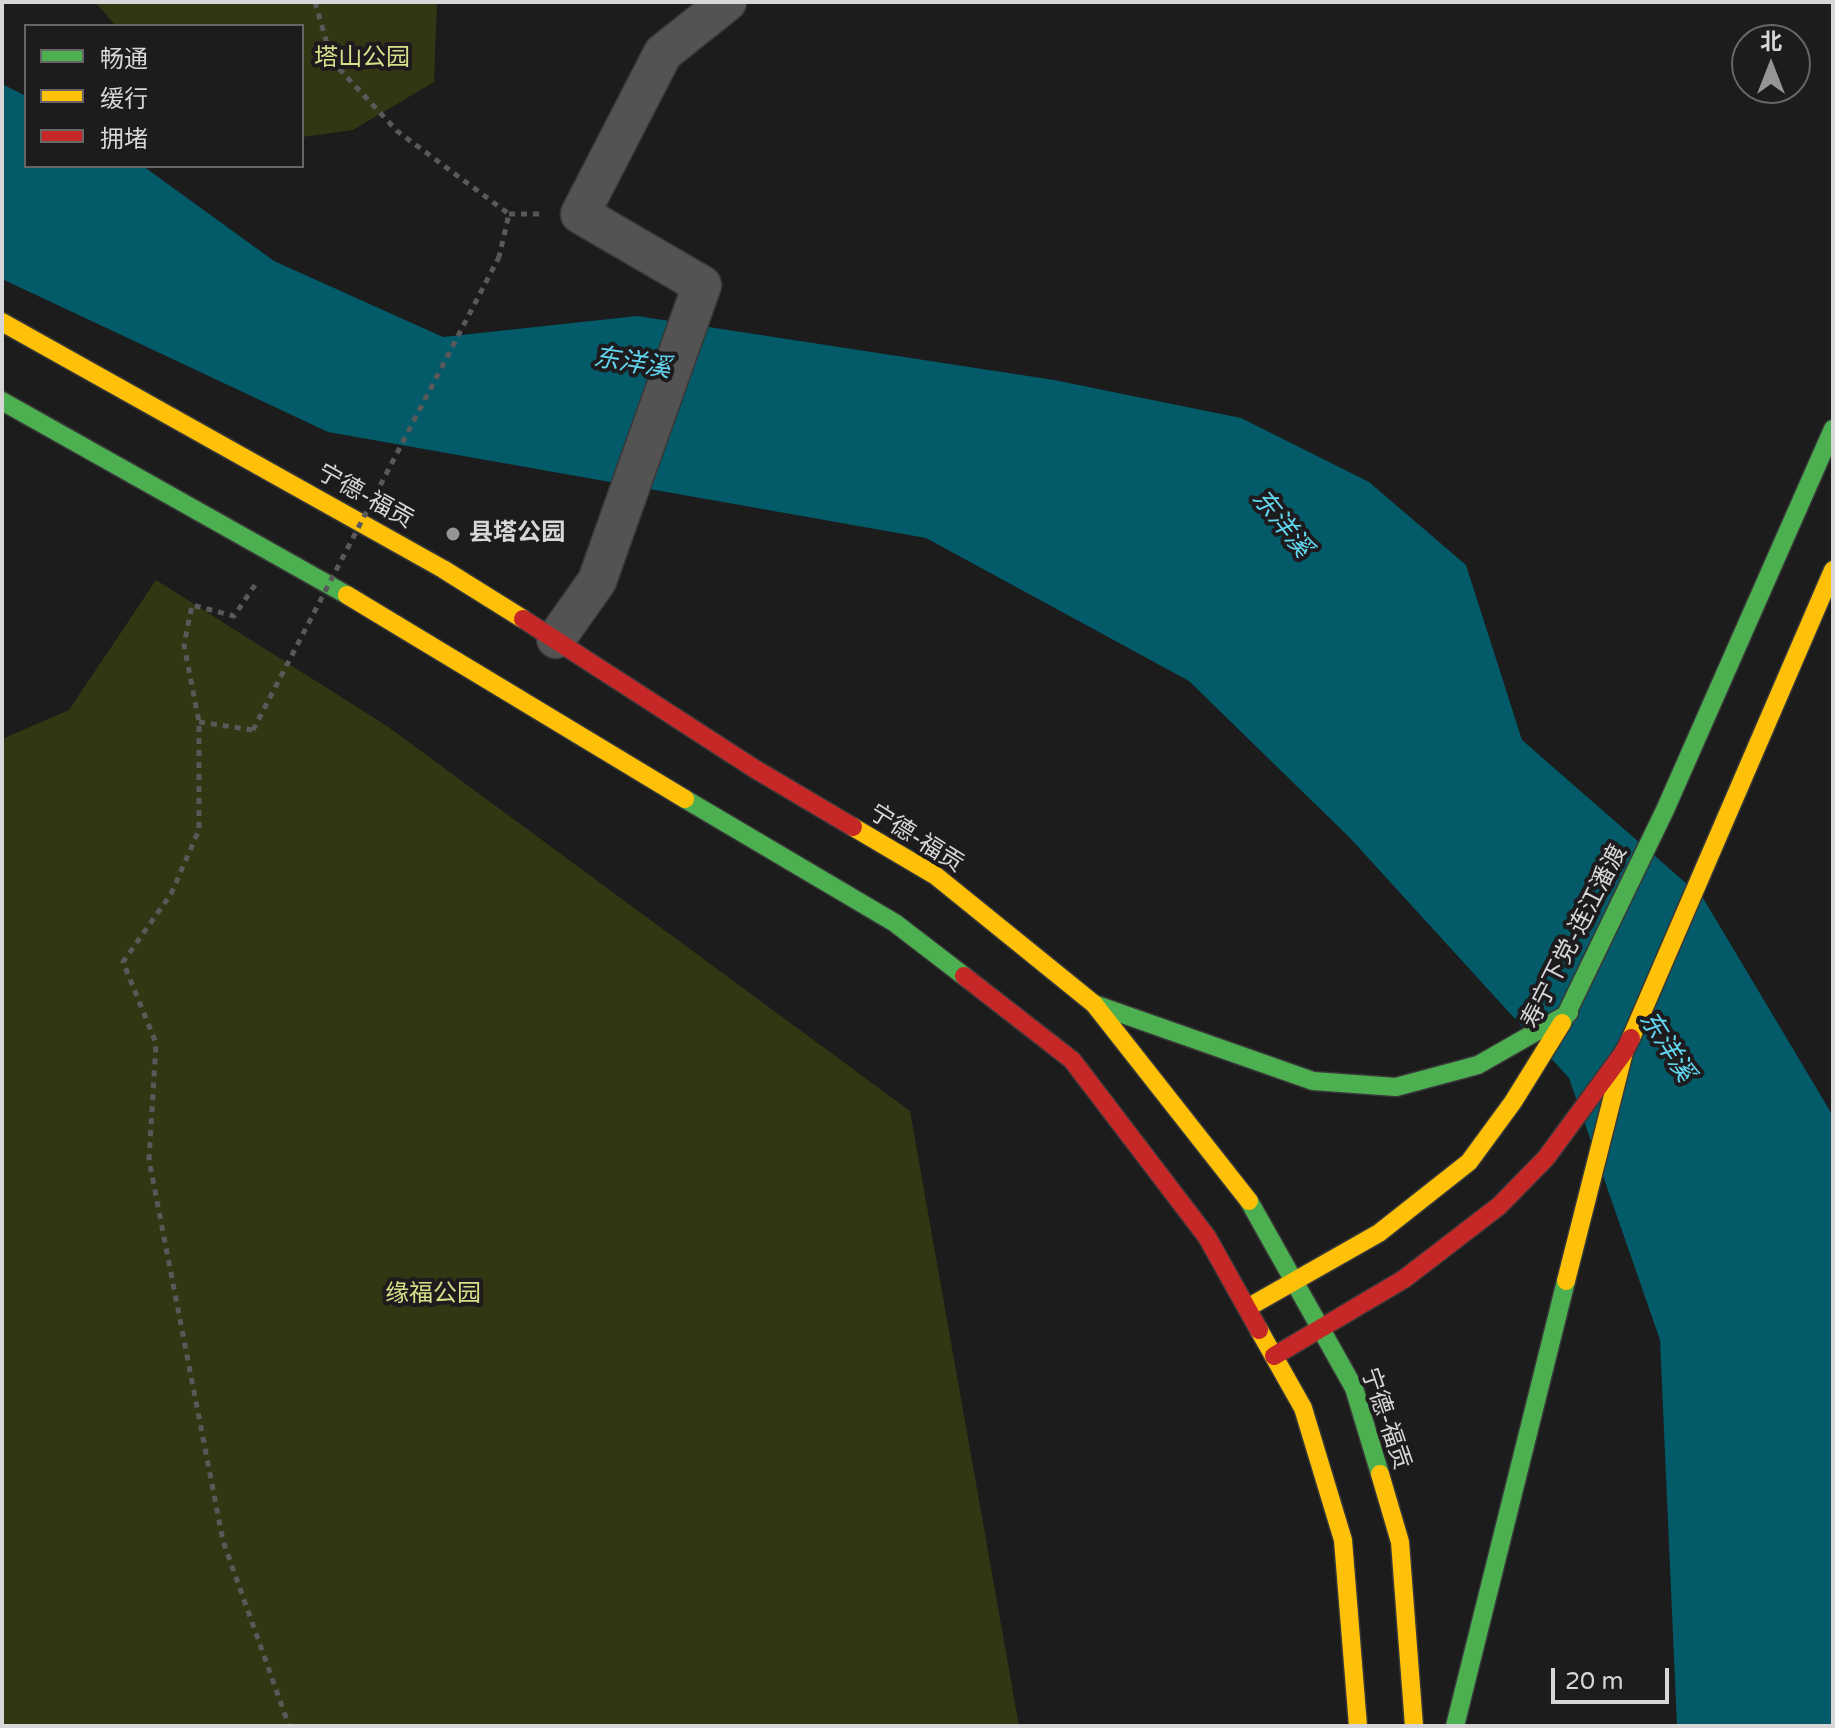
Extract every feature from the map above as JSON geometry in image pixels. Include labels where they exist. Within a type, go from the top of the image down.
[{"type":"main road","name":"宁德-福贡","points":[[2,322],[443,569],[755,769],[936,876],[1094,1004],[1249,1201],[1354,1388],[1400,1542],[1414,1726]]},
{"type":"main road","points":[[2,401],[277,554],[895,923],[1072,1060],[1207,1237],[1303,1408],[1343,1540],[1358,1726]]},
{"type":"main road","name":"寿宁下党-连江潘渡","points":[[1247,1308],[1379,1233],[1469,1162],[1569,1013],[1665,810],[1833,429]]},
{"type":"main road","points":[[1455,1726],[1624,1052],[1833,570]]},
{"type":"main road","points":[[1094,1004],[1313,1081],[1396,1087],[1478,1065],[1569,1013]]},
{"type":"main road","points":[[1274,1356],[1404,1279],[1499,1206],[1546,1158],[1624,1052]]},
{"type":"street","points":[[556,639],[597,581],[702,285],[580,214],[663,53],[727,2]]},
{"type":"path","points":[[199,722],[253,730],[499,257],[509,214],[397,131],[332,61],[315,2]]},
{"type":"path","points":[[277,554],[234,616],[192,605],[184,645],[199,722],[199,830],[171,894],[123,962],[156,1043],[149,1160],[223,1541],[289,1726]]},
{"type":"green space","name":"塔山公园","points":[[95,2],[437,2],[434,82],[353,130],[304,137],[304,24],[114,24]]},
{"type":"green space","name":"缘福公园","points":[[156,580],[387,726],[910,1111],[1019,1726],[2,1726],[2,739],[69,710]]},
{"type":"water","name":"东洋溪","points":[[2,84],[24,95],[24,168],[146,168],[274,261],[443,337],[637,316],[1054,380],[1241,418],[1369,482],[1466,565],[1522,740],[1703,898],[1833,1116],[1833,1726],[1677,1726],[1660,1340],[1569,1078],[1350,838],[1189,681],[926,538],[328,432],[2,279]]},
{"type":"traffic: fast","points":[[2,401],[347,595]]},
{"type":"traffic: fast","points":[[1562,1023],[1665,810],[1833,429]]},
{"type":"traffic: fast","points":[[685,799],[895,923],[964,976]]},
{"type":"traffic: fast","points":[[1094,1004],[1313,1081],[1396,1087],[1478,1065],[1569,1013]]},
{"type":"traffic: fast","points":[[1249,1201],[1354,1388],[1380,1474]]},
{"type":"traffic: fast","points":[[1455,1726],[1566,1281]]},
{"type":"traffic: slow","points":[[2,322],[443,569],[523,619]]},
{"type":"traffic: slow","points":[[1631,1038],[1833,570]]},
{"type":"traffic: slow","points":[[347,595],[685,799]]},
{"type":"traffic: slow","points":[[853,827],[936,876],[1094,1004],[1249,1201]]},
{"type":"traffic: slow","points":[[1247,1308],[1379,1233],[1469,1162],[1513,1102],[1562,1023]]},
{"type":"traffic: slow","points":[[1566,1281],[1624,1052]]},
{"type":"traffic: slow","points":[[1259,1330],[1303,1408],[1343,1540],[1358,1726]]},
{"type":"traffic: slow","points":[[1380,1474],[1400,1542],[1414,1726]]},
{"type":"traffic: jam","points":[[523,619],[755,769],[853,827]]},
{"type":"traffic: jam","points":[[964,976],[1072,1060],[1207,1237],[1259,1330]]},
{"type":"traffic: jam","points":[[1274,1356],[1404,1279],[1499,1206],[1546,1158],[1631,1038]]},
{"type":"place","name":"县塔公园","points":[[453,534]]}]
